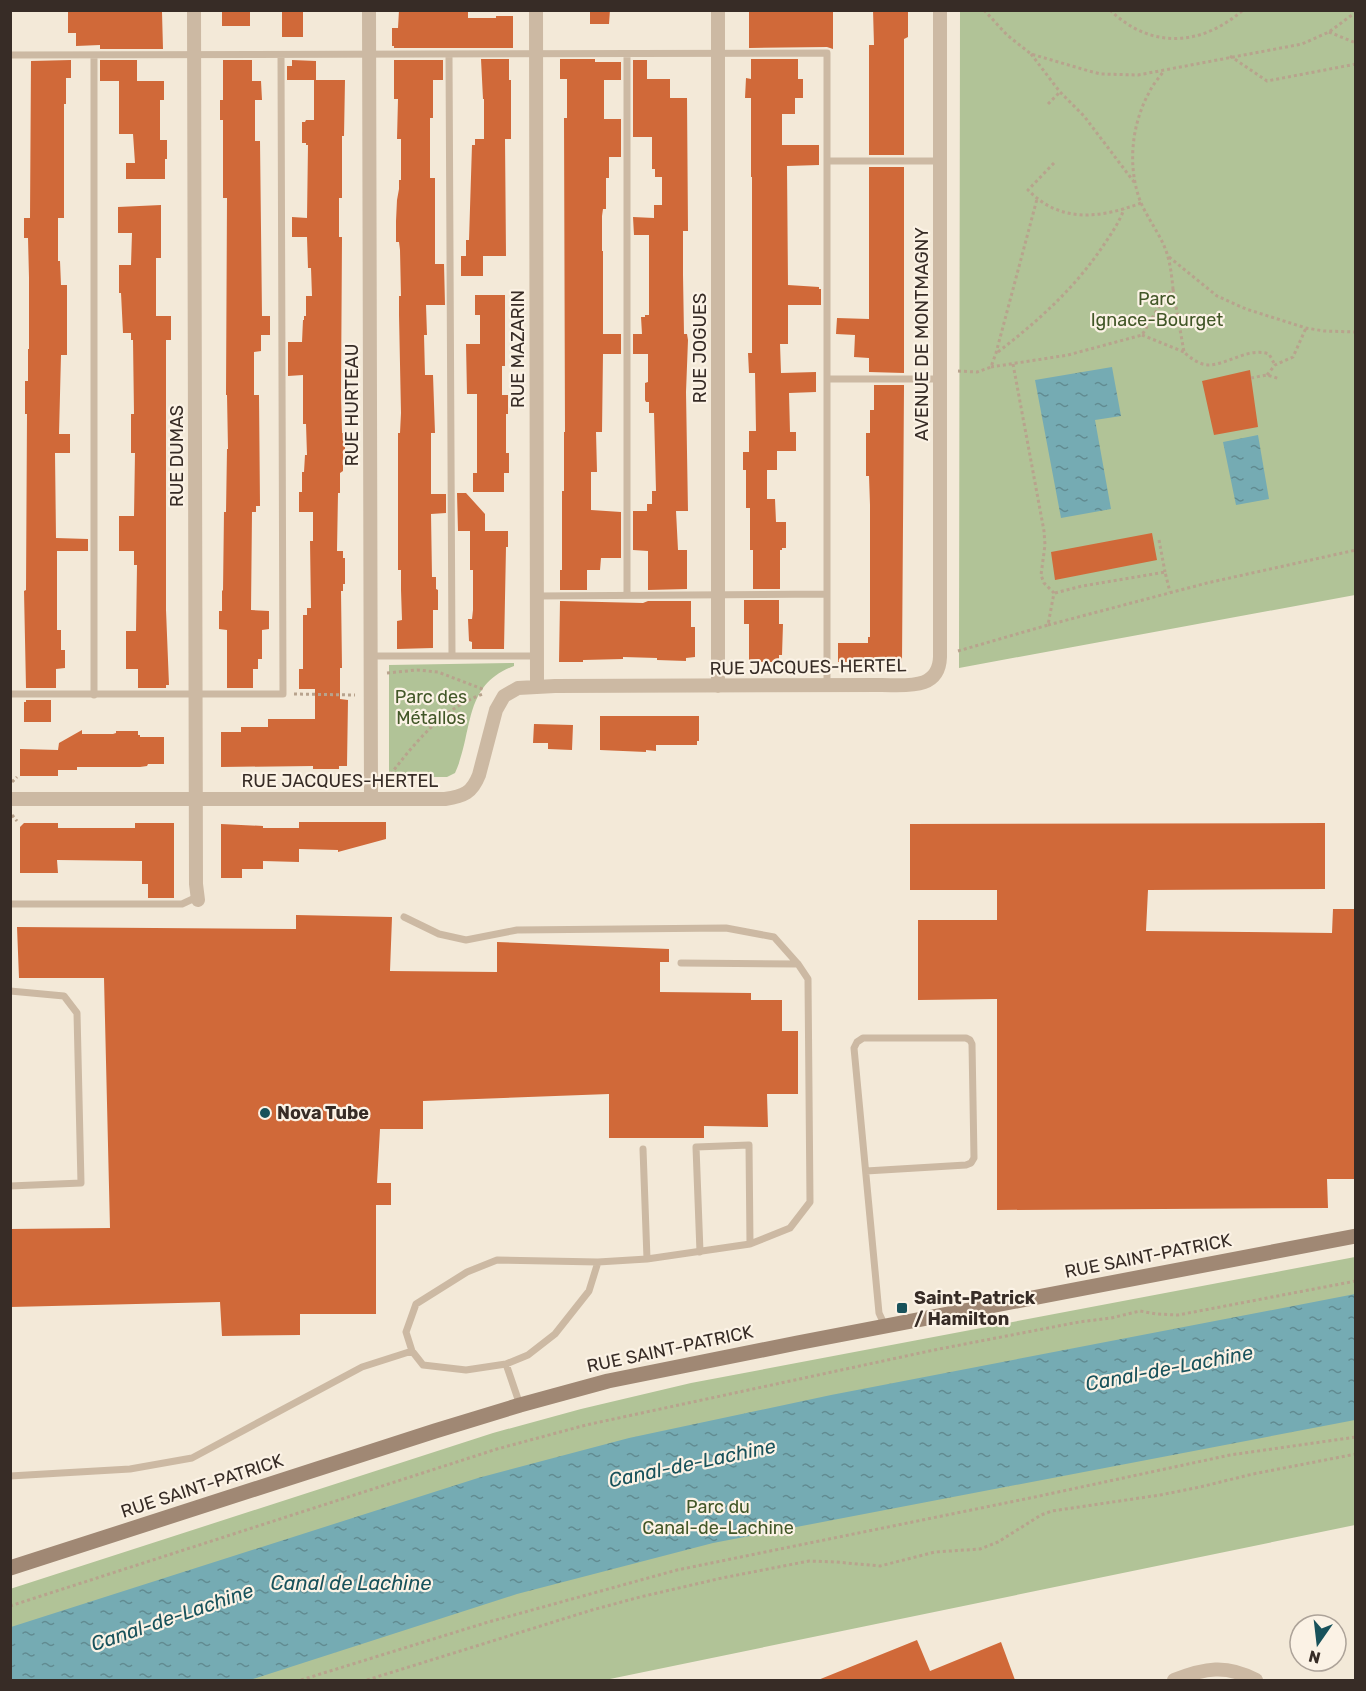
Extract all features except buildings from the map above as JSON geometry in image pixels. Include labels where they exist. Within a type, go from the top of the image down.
[{"type":"main road","name":"RUE SAINT-PATRICK","points":[[10,1568],[520,1405],[588,1386],[885,1326],[1356,1236]]},
{"type":"street","name":"RUE DUMAS","points":[[194,10],[196,884],[198,898]]},
{"type":"street","name":"RUE HURTEAU","points":[[369,10],[371,799]]},
{"type":"street","name":"RUE MAZARIN","points":[[536,10],[537,687]]},
{"type":"street","name":"RUE JOGUES","points":[[718,10],[718,686]]},
{"type":"street","name":"AVENUE DE MONTMAGNY","points":[[940,10],[940,657]]},
{"type":"street","name":"RUE JACQUES-HERTEL","points":[[10,799],[445,799],[467,793],[475,785],[496,710],[504,696],[518,688],[904,685],[926,682],[936,675],[940,667],[940,657]]},
{"type":"street","points":[[1174,1680],[1213,1669],[1232,1671],[1256,1680]]},
{"type":"lane","points":[[10,55],[827,53],[827,686]]},
{"type":"lane","points":[[449,54],[452,656]]},
{"type":"lane","points":[[627,54],[627,595]]},
{"type":"lane","points":[[94,55],[94,695]]},
{"type":"lane","points":[[10,694],[283,694],[281,55]]},
{"type":"lane","points":[[827,161],[940,161]]},
{"type":"lane","points":[[827,379],[940,379]]},
{"type":"lane","points":[[537,596],[827,594]]},
{"type":"lane","points":[[371,656],[537,656]]},
{"type":"lane","points":[[10,904],[182,904],[198,898]]},
{"type":"lane","points":[[404,917],[439,934],[466,940],[518,930],[726,928],[774,937],[798,964],[808,980],[810,1202],[790,1228],[750,1244],[647,1259],[598,1262],[497,1260],[467,1272],[416,1304],[406,1332],[412,1351],[423,1365],[466,1370],[506,1364],[528,1355],[555,1334],[590,1291],[598,1262]]},
{"type":"lane","points":[[681,963],[798,964]]},
{"type":"lane","points":[[10,991],[64,996],[77,1013],[81,1183],[10,1186]]},
{"type":"lane","points":[[866,1171],[971,1164],[974,1158],[972,1044],[970,1040],[966,1038],[862,1038],[854,1048],[879,1313],[885,1326]]},
{"type":"lane","points":[[700,1252],[696,1147],[749,1145],[750,1244]]},
{"type":"lane","points":[[643,1149],[647,1259]]},
{"type":"lane","points":[[10,1476],[130,1469],[192,1458],[363,1367],[412,1351]]},
{"type":"lane","points":[[506,1364],[520,1405]]},
{"type":"path","points":[[984,10],[1007,35],[1031,54],[1060,92],[1084,116],[1135,183]]},
{"type":"path","points":[[1110,10],[1131,27],[1146,35],[1161,38],[1198,37],[1225,25],[1243,10]]},
{"type":"path","points":[[1031,54],[1101,74],[1138,75],[1163,72],[1230,56],[1302,44],[1329,32],[1356,12]]},
{"type":"path","points":[[1329,32],[1356,43]]},
{"type":"path","points":[[1230,56],[1268,81],[1356,64]]},
{"type":"path","points":[[1163,72],[1150,90],[1141,110],[1132,161],[1141,203],[1168,256],[1184,352]]},
{"type":"path","points":[[1048,104],[1060,92]]},
{"type":"path","points":[[1054,163],[1028,190],[1037,199],[1069,213],[1084,216],[1095,216],[1141,203]]},
{"type":"path","points":[[991,366],[1037,199]]},
{"type":"path","points":[[996,353],[1041,318],[1070,289],[1090,266],[1118,224],[1124,209]]},
{"type":"path","points":[[1168,256],[1217,296],[1264,316],[1323,331],[1356,332]]},
{"type":"path","points":[[1142,335],[1163,300],[1173,289]]},
{"type":"path","points":[[1267,375],[1275,365],[1293,357],[1306,328]]},
{"type":"path","points":[[957,372],[977,372],[991,366],[1068,355],[1142,335],[1184,352],[1200,363],[1209,365],[1264,352],[1269,354],[1275,365]]},
{"type":"path","points":[[1013,364],[1044,531],[1045,545],[1041,575],[1044,583],[1054,593]]},
{"type":"path","points":[[1251,378],[1267,375],[1280,379]]},
{"type":"path","points":[[1159,540],[1170,592]]},
{"type":"path","points":[[958,651],[1002,636],[1170,592],[1356,550]]},
{"type":"path","points":[[1054,593],[1165,572]]},
{"type":"path","points":[[1048,625],[1054,593]]},
{"type":"path","points":[[387,673],[417,670],[438,672],[484,692],[462,703],[441,718],[403,758],[388,778]]},
{"type":"path","points":[[283,694],[355,694]]},
{"type":"path","points":[[12,782],[17,777]]},
{"type":"path","points":[[12,815],[17,821]]},
{"type":"path","points":[[10,1606],[497,1449],[586,1425],[934,1350],[1079,1322],[1112,1318],[1140,1311],[1178,1315],[1356,1281]]},
{"type":"path","points":[[301,1680],[485,1623],[677,1570],[1230,1455],[1356,1437]]},
{"type":"path","points":[[367,1680],[592,1610],[712,1580],[809,1561],[880,1566],[935,1551],[980,1549],[998,1542],[1041,1515],[1052,1511],[1170,1493],[1356,1454]]},
{"type":"green space","name":"Parc Ignace-Bourget","points":[[960,11],[1355,11],[1355,595],[959,668]]},
{"type":"green space","name":"Parc des Métallos","points":[[514,663],[514,666],[497,674],[477,697],[455,773],[447,777],[389,777],[389,665]]},
{"type":"green space","name":"Parc du Canal-de-Lachine","points":[[1355,1257],[1355,1525],[605,1680],[11,1680],[10,1589],[493,1433],[691,1383]]},
{"type":"water","points":[[1112,367],[1121,416],[1095,420],[1111,509],[1061,518],[1035,380]]},
{"type":"water","points":[[1258,435],[1269,499],[1236,505],[1223,442]]},
{"type":"water","name":"Canal de Lachine","points":[[1355,1294],[1355,1420],[713,1543],[517,1594],[250,1680],[11,1680],[11,1627],[478,1478],[629,1438],[831,1395]]},
{"type":"place","name":"Nova Tube","points":[[265,1113]]},
{"type":"place","name":"Saint-Patrick / Hamilton","points":[[902,1308]]},
{"type":"water label","name":"Canal-de-Lachine","points":[[1169,1368]]},
{"type":"water label","name":"Canal-de-Lachine","points":[[692,1463]]},
{"type":"water label","name":"Canal-de-Lachine","points":[[172,1617]]}]
